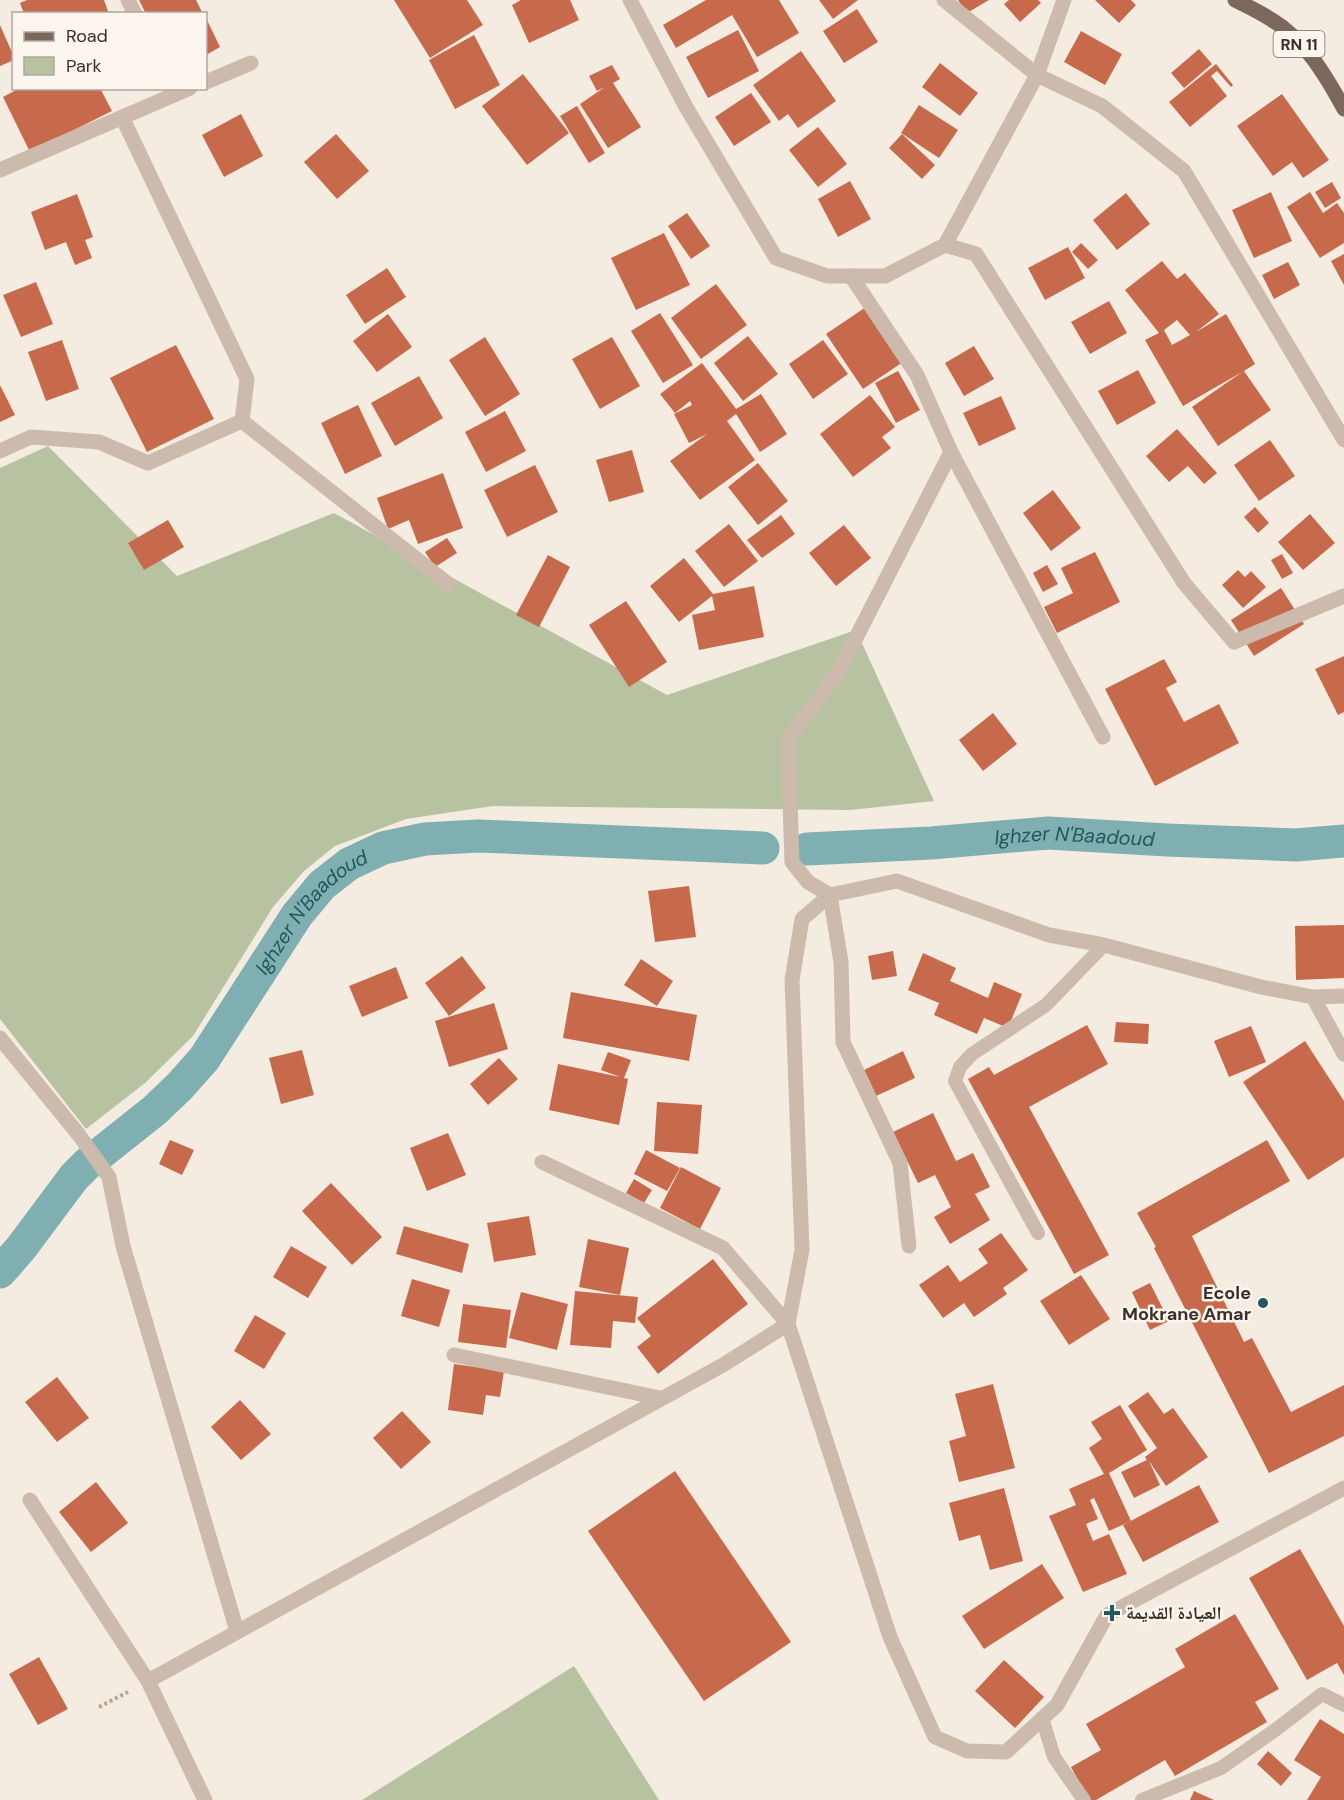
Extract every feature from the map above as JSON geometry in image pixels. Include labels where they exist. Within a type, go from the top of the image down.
[{"type":"main road","name":"RN 11","points":[[1235,0],[1273,20],[1291,36],[1312,57],[1344,109]]},
{"type":"street","points":[[630,0],[686,107],[776,258],[827,276],[885,276],[945,245],[1037,75],[1064,0]]},
{"type":"street","points":[[944,0],[1037,75],[1102,106],[1184,171],[1344,440]]},
{"type":"street","points":[[207,82],[251,63]]},
{"type":"street","points":[[0,170],[122,117],[172,92]]},
{"type":"street","points":[[122,117],[247,379],[242,421]]},
{"type":"street","points":[[945,245],[976,254],[1184,583],[1233,642],[1344,596]]},
{"type":"street","points":[[851,276],[916,375],[951,452],[1103,736]]},
{"type":"street","points":[[0,451],[31,438],[99,442],[148,463],[242,421]]},
{"type":"street","points":[[242,421],[448,584]]},
{"type":"street","points":[[830,895],[808,882],[792,862],[788,739],[838,673],[951,452]]},
{"type":"street","points":[[148,1682],[723,1365],[788,1324],[802,1250],[792,980],[802,919],[830,895],[897,881],[1049,935],[1104,945],[1261,987],[1313,997],[1344,996]]},
{"type":"street","points":[[830,895],[841,962],[843,1042],[900,1163],[909,1246]]},
{"type":"street","points":[[1313,997],[1344,1054]]},
{"type":"street","points":[[0,1038],[109,1177],[123,1246],[237,1631]]},
{"type":"street","points":[[542,1162],[723,1248],[788,1324],[890,1637],[935,1737],[967,1751],[1006,1752],[1057,1705],[1107,1616],[1344,1488]]},
{"type":"street","points":[[454,1355],[660,1398]]},
{"type":"street","points":[[30,1500],[148,1682],[205,1800]]},
{"type":"lane","points":[[1038,1233],[955,1082],[960,1067],[972,1054],[1046,1005],[1104,945]]},
{"type":"lane","points":[[1142,1800],[1221,1768],[1322,1694],[1344,1705]]},
{"type":"lane","points":[[1042,1718],[1054,1757],[1084,1800]]},
{"type":"path","points":[[99,1707],[148,1682]]},
{"type":"green space","points":[[48,446],[177,576],[334,513],[667,695],[856,630],[934,801],[850,810],[493,806],[406,819],[335,846],[304,871],[273,907],[193,1036],[145,1083],[86,1129],[0,1019],[0,468]]},
{"type":"green space","points":[[574,1666],[659,1800],[362,1800]]},
{"type":"building","points":[[27,0],[104,0],[108,12],[23,12],[20,3]]},
{"type":"building","points":[[139,0],[196,0],[202,12],[145,12]]},
{"type":"building","points":[[394,0],[467,0],[483,25],[430,58]]},
{"type":"building","points":[[521,0],[570,0],[579,20],[529,43],[512,5]]},
{"type":"building","points":[[706,0],[779,0],[799,33],[757,57],[732,15],[676,48],[663,25]]},
{"type":"building","points":[[819,0],[858,0],[833,19]]},
{"type":"building","points":[[958,0],[989,0],[967,13]]},
{"type":"building","points":[[1009,0],[1038,0],[1041,3],[1020,22],[1004,4]]},
{"type":"building","points":[[1095,0],[1131,0],[1136,5],[1119,23]]},
{"type":"building","points":[[857,9],[878,42],[844,63],[823,31]]},
{"type":"building","points":[[207,20],[220,47],[207,54]]},
{"type":"building","points":[[0,25],[12,52],[12,61],[0,66]]},
{"type":"building","points":[[738,30],[759,71],[708,98],[686,57]]},
{"type":"building","points":[[1081,31],[1122,54],[1105,85],[1064,62]]},
{"type":"building","points":[[474,35],[500,85],[455,109],[429,60]]},
{"type":"building","points":[[1199,49],[1212,64],[1184,88],[1171,73]]},
{"type":"building","points":[[801,51],[836,101],[798,128],[788,114],[779,121],[753,85]]},
{"type":"building","points":[[940,63],[978,93],[960,116],[922,87]]},
{"type":"building","points":[[1216,64],[1233,85],[1231,87],[1217,71],[1211,76],[1227,96],[1190,127],[1169,102]]},
{"type":"building","points":[[612,65],[620,79],[613,83],[641,127],[608,148],[580,104],[605,87],[597,91],[589,76]]},
{"type":"building","points":[[523,74],[569,133],[527,165],[482,106]]},
{"type":"building","points":[[16,90],[101,90],[112,111],[30,152],[3,97]]},
{"type":"building","points":[[751,93],[771,122],[734,146],[715,117]]},
{"type":"building","points":[[1282,94],[1329,160],[1303,178],[1292,162],[1273,176],[1237,126]]},
{"type":"building","points":[[919,105],[958,130],[939,158],[901,133]]},
{"type":"building","points":[[577,106],[605,153],[589,163],[560,116]]},
{"type":"building","points":[[241,114],[263,156],[224,177],[202,135]]},
{"type":"building","points":[[818,127],[847,164],[818,187],[789,150]]},
{"type":"building","points":[[336,134],[369,171],[337,199],[304,162]]},
{"type":"building","points":[[902,134],[935,165],[922,179],[889,148]]},
{"type":"building","points":[[850,181],[871,219],[838,237],[818,199]]},
{"type":"building","points":[[1332,182],[1341,198],[1325,208],[1315,192]]},
{"type":"building","points":[[1271,192],[1292,241],[1254,258],[1232,210]]},
{"type":"building","points":[[1310,192],[1323,213],[1337,203],[1344,213],[1344,243],[1320,258],[1287,207]]},
{"type":"building","points":[[1126,193],[1150,224],[1117,250],[1093,220]]},
{"type":"building","points":[[77,194],[93,237],[85,240],[92,258],[75,265],[66,242],[45,250],[31,212]]},
{"type":"building","points":[[687,213],[710,246],[691,259],[668,226]]},
{"type":"building","points":[[664,233],[690,285],[636,310],[611,258]]},
{"type":"building","points":[[1081,243],[1098,260],[1088,269],[1072,252]]},
{"type":"building","points":[[1068,247],[1085,278],[1045,300],[1028,268]]},
{"type":"building","points":[[1344,254],[1344,285],[1331,261]]},
{"type":"building","points":[[1162,261],[1177,279],[1185,273],[1219,314],[1196,332],[1226,314],[1255,364],[1244,371],[1271,410],[1218,446],[1192,407],[1242,372],[1183,406],[1145,340],[1159,333],[1125,290]],"holes":[[[1177,320],[1190,335],[1172,345],[1164,330]]]},
{"type":"building","points":[[1288,262],[1300,285],[1274,299],[1262,275]]},
{"type":"building","points":[[387,268],[406,297],[365,324],[346,295]]},
{"type":"building","points":[[36,282],[53,324],[21,337],[3,295]]},
{"type":"building","points":[[716,284],[747,325],[701,359],[671,318]]},
{"type":"building","points":[[1109,301],[1127,333],[1090,354],[1071,322]]},
{"type":"building","points":[[866,307],[903,362],[863,389],[826,334]]},
{"type":"building","points":[[660,313],[693,365],[663,383],[631,331]]},
{"type":"building","points":[[388,314],[412,347],[377,372],[353,341]]},
{"type":"building","points":[[748,336],[778,374],[743,401],[714,363]]},
{"type":"building","points":[[485,337],[520,394],[485,416],[449,360]]},
{"type":"building","points":[[612,337],[640,386],[600,409],[572,359]]},
{"type":"building","points":[[62,340],[79,389],[46,401],[28,352]]},
{"type":"building","points":[[823,340],[848,374],[813,399],[789,364]]},
{"type":"building","points":[[176,345],[214,419],[147,452],[110,378]]},
{"type":"building","points":[[974,346],[994,379],[964,396],[945,363]]},
{"type":"building","points":[[702,363],[736,409],[761,394],[787,434],[760,452],[736,414],[727,421],[755,460],[700,500],[670,461],[707,434],[689,443],[674,414],[692,405],[690,401],[675,413],[660,394]]},
{"type":"building","points":[[1138,370],[1156,403],[1117,425],[1098,391]]},
{"type":"building","points":[[898,371],[920,410],[896,423],[875,383]]},
{"type":"building","points":[[419,376],[443,418],[395,446],[371,403]]},
{"type":"building","points":[[0,385],[15,415],[0,422]]},
{"type":"building","points":[[870,395],[895,427],[882,437],[891,448],[853,477],[820,434]]},
{"type":"building","points":[[1001,396],[1016,429],[979,446],[963,413]]},
{"type":"building","points":[[358,405],[382,456],[345,474],[321,423]]},
{"type":"building","points":[[505,411],[526,451],[486,472],[465,432]]},
{"type":"building","points":[[1177,429],[1217,473],[1204,484],[1188,466],[1169,482],[1146,456]]},
{"type":"building","points":[[1270,440],[1295,476],[1259,501],[1234,465]]},
{"type":"building","points":[[632,450],[644,492],[609,502],[596,460]]},
{"type":"building","points":[[758,463],[788,501],[758,525],[728,487]]},
{"type":"building","points":[[535,465],[558,512],[507,537],[484,490]]},
{"type":"building","points":[[443,473],[463,528],[418,544],[409,520],[388,529],[377,498]]},
{"type":"building","points":[[1053,490],[1081,528],[1051,551],[1023,513]]},
{"type":"building","points":[[1255,507],[1269,523],[1258,533],[1244,517]]},
{"type":"building","points":[[1310,514],[1335,543],[1303,570],[1278,542]]},
{"type":"building","points":[[781,515],[795,534],[762,558],[747,540]]},
{"type":"building","points":[[168,520],[184,547],[144,570],[128,543]]},
{"type":"building","points":[[729,524],[758,561],[724,587],[695,551]]},
{"type":"building","points":[[844,525],[871,558],[836,586],[809,553]]},
{"type":"building","points":[[447,538],[457,553],[435,567],[425,552]]},
{"type":"building","points":[[1095,552],[1120,602],[1057,633],[1044,607],[1073,593],[1061,568]]},
{"type":"building","points":[[1282,554],[1293,573],[1282,579],[1271,560]]},
{"type":"building","points":[[548,555],[570,567],[539,627],[516,615]]},
{"type":"building","points":[[684,558],[713,594],[754,586],[764,637],[699,650],[692,615],[715,610],[712,596],[679,622],[650,586]]},
{"type":"building","points":[[1047,565],[1058,584],[1043,592],[1033,573]]},
{"type":"building","points":[[1238,570],[1245,577],[1251,571],[1266,587],[1243,608],[1222,585]]},
{"type":"building","points":[[1281,588],[1304,624],[1254,656],[1231,620]]},
{"type":"building","points":[[626,601],[667,662],[629,687],[589,625]]},
{"type":"building","points":[[1344,656],[1344,712],[1338,715],[1315,669]]},
{"type":"building","points":[[1164,659],[1177,682],[1166,688],[1184,722],[1219,704],[1239,743],[1155,786],[1105,689]]},
{"type":"building","points":[[993,713],[1017,744],[983,771],[959,740]]},
{"type":"building","points":[[689,886],[696,937],[655,942],[648,891]]},
{"type":"building","points":[[1344,925],[1344,978],[1296,980],[1295,926]]},
{"type":"building","points":[[893,951],[897,976],[872,980],[868,956]]},
{"type":"building","points":[[923,953],[956,968],[950,981],[988,998],[994,982],[1022,994],[1008,1028],[984,1018],[977,1034],[934,1015],[939,1003],[908,990]]},
{"type":"building","points":[[462,956],[486,988],[449,1016],[425,983]]},
{"type":"building","points":[[641,959],[673,981],[657,1006],[624,985]]},
{"type":"building","points":[[396,967],[408,998],[362,1017],[349,986]]},
{"type":"building","points":[[571,992],[697,1015],[689,1061],[563,1038]]},
{"type":"building","points":[[494,1003],[508,1049],[449,1067],[435,1021]]},
{"type":"building","points":[[1116,1022],[1149,1024],[1148,1044],[1114,1042]]},
{"type":"building","points":[[1087,1025],[1108,1064],[1029,1107],[1109,1255],[1074,1274],[968,1079],[989,1067],[994,1075]]},
{"type":"building","points":[[1251,1026],[1266,1062],[1229,1077],[1214,1041]]},
{"type":"building","points":[[1305,1041],[1344,1101],[1344,1157],[1308,1180],[1243,1082]]},
{"type":"building","points":[[302,1050],[314,1095],[281,1104],[269,1058]]},
{"type":"building","points":[[903,1051],[915,1078],[876,1096],[864,1070]]},
{"type":"building","points":[[608,1052],[631,1060],[624,1078],[628,1079],[619,1125],[549,1110],[558,1064],[620,1077],[601,1070]]},
{"type":"building","points":[[499,1058],[518,1079],[488,1105],[470,1084]]},
{"type":"building","points":[[657,1102],[702,1105],[698,1154],[654,1151]]},
{"type":"building","points":[[933,1113],[956,1161],[973,1153],[990,1187],[975,1194],[990,1220],[950,1244],[934,1217],[951,1207],[935,1175],[918,1183],[893,1132]]},
{"type":"building","points":[[448,1133],[466,1175],[427,1191],[410,1148]]},
{"type":"building","points":[[170,1140],[194,1150],[182,1175],[159,1164]]},
{"type":"building","points":[[1267,1140],[1290,1181],[1192,1236],[1244,1342],[1252,1338],[1291,1412],[1344,1385],[1344,1436],[1269,1473],[1137,1213]]},
{"type":"building","points":[[646,1150],[680,1168],[667,1191],[634,1174]]},
{"type":"building","points":[[681,1167],[721,1188],[700,1229],[660,1208]]},
{"type":"building","points":[[634,1179],[652,1190],[644,1203],[626,1193]]},
{"type":"building","points":[[331,1183],[382,1237],[352,1265],[302,1211]]},
{"type":"building","points":[[529,1216],[536,1255],[494,1262],[487,1223]]},
{"type":"building","points":[[404,1226],[469,1244],[462,1273],[396,1254]]},
{"type":"building","points":[[1001,1233],[1028,1270],[1003,1288],[1007,1294],[974,1317],[964,1303],[943,1318],[919,1285],[948,1265],[960,1282],[988,1263],[978,1249]]},
{"type":"building","points":[[588,1239],[629,1248],[620,1295],[579,1287]]},
{"type":"building","points":[[291,1246],[327,1267],[308,1298],[273,1277]]},
{"type":"building","points":[[713,1259],[748,1304],[658,1374],[637,1347],[651,1336],[637,1318]]},
{"type":"building","points":[[1081,1275],[1110,1319],[1069,1345],[1040,1301]]},
{"type":"building","points":[[412,1279],[450,1290],[439,1327],[401,1316]]},
{"type":"building","points":[[1150,1283],[1169,1321],[1150,1330],[1132,1292]]},
{"type":"building","points":[[575,1291],[638,1297],[635,1323],[613,1321],[611,1348],[570,1345]]},
{"type":"building","points":[[521,1292],[568,1304],[557,1350],[509,1338]]},
{"type":"building","points":[[463,1304],[511,1310],[506,1348],[458,1342]]},
{"type":"building","points":[[255,1315],[286,1333],[264,1369],[234,1351]]},
{"type":"building","points":[[454,1364],[504,1371],[500,1397],[486,1395],[483,1415],[448,1410]]},
{"type":"building","points":[[57,1377],[89,1418],[57,1442],[25,1402]]},
{"type":"building","points":[[993,1384],[1015,1468],[959,1482],[949,1441],[966,1436],[955,1394]]},
{"type":"building","points":[[1148,1392],[1164,1414],[1173,1408],[1208,1457],[1166,1486],[1149,1461],[1160,1485],[1134,1498],[1121,1472],[1147,1460],[1145,1457],[1157,1448],[1128,1406]]},
{"type":"building","points":[[240,1400],[271,1434],[241,1460],[211,1427]]},
{"type":"building","points":[[1120,1405],[1147,1450],[1109,1473],[1131,1521],[1109,1531],[1094,1498],[1090,1500],[1098,1519],[1086,1524],[1093,1541],[1109,1534],[1127,1574],[1083,1592],[1049,1516],[1076,1505],[1069,1489],[1104,1474],[1089,1448],[1102,1439],[1091,1422]]},
{"type":"building","points":[[402,1411],[431,1442],[401,1469],[373,1438]]},
{"type":"building","points":[[675,1471],[791,1642],[704,1701],[588,1531]]},
{"type":"building","points":[[96,1482],[128,1523],[91,1552],[59,1512]]},
{"type":"building","points":[[1199,1485],[1219,1522],[1143,1562],[1123,1525]]},
{"type":"building","points":[[1004,1488],[1023,1561],[990,1570],[980,1535],[959,1541],[949,1503]]},
{"type":"building","points":[[1300,1549],[1344,1626],[1344,1675],[1337,1663],[1307,1680],[1249,1578]]},
{"type":"building","points":[[1042,1564],[1064,1598],[984,1649],[962,1616]]},
{"type":"building","points":[[1235,1614],[1279,1689],[1255,1702],[1267,1722],[1175,1776],[1165,1760],[1096,1800],[1089,1800],[1071,1767],[1101,1750],[1086,1724],[1185,1667],[1175,1649]]},
{"type":"building","points":[[39,1657],[68,1709],[38,1725],[9,1674]]},
{"type":"building","points":[[1004,1660],[1044,1697],[1015,1728],[975,1691]]},
{"type":"building","points":[[1320,1719],[1344,1734],[1344,1800],[1307,1800],[1321,1777],[1294,1760]]},
{"type":"building","points":[[1268,1751],[1292,1773],[1281,1786],[1257,1764]]},
{"type":"building","points":[[1194,1791],[1214,1800],[1190,1800]]},
{"type":"waterway","name":"Ighzer N'Baadoud","points":[[807,849],[931,843],[1048,833],[1296,845],[1344,841]]},
{"type":"waterway","name":"Ighzer N'Baadoud","points":[[0,1272],[21,1248],[74,1177],[155,1110],[204,1059],[297,915],[322,885],[349,864],[383,848],[425,839],[478,836],[763,848]]},
{"type":"place","name":"Ecole Mokrane Amar","points":[[1263,1303]]},
{"type":"place","name":"العيادة القديمة","points":[[1112,1613]]}]
